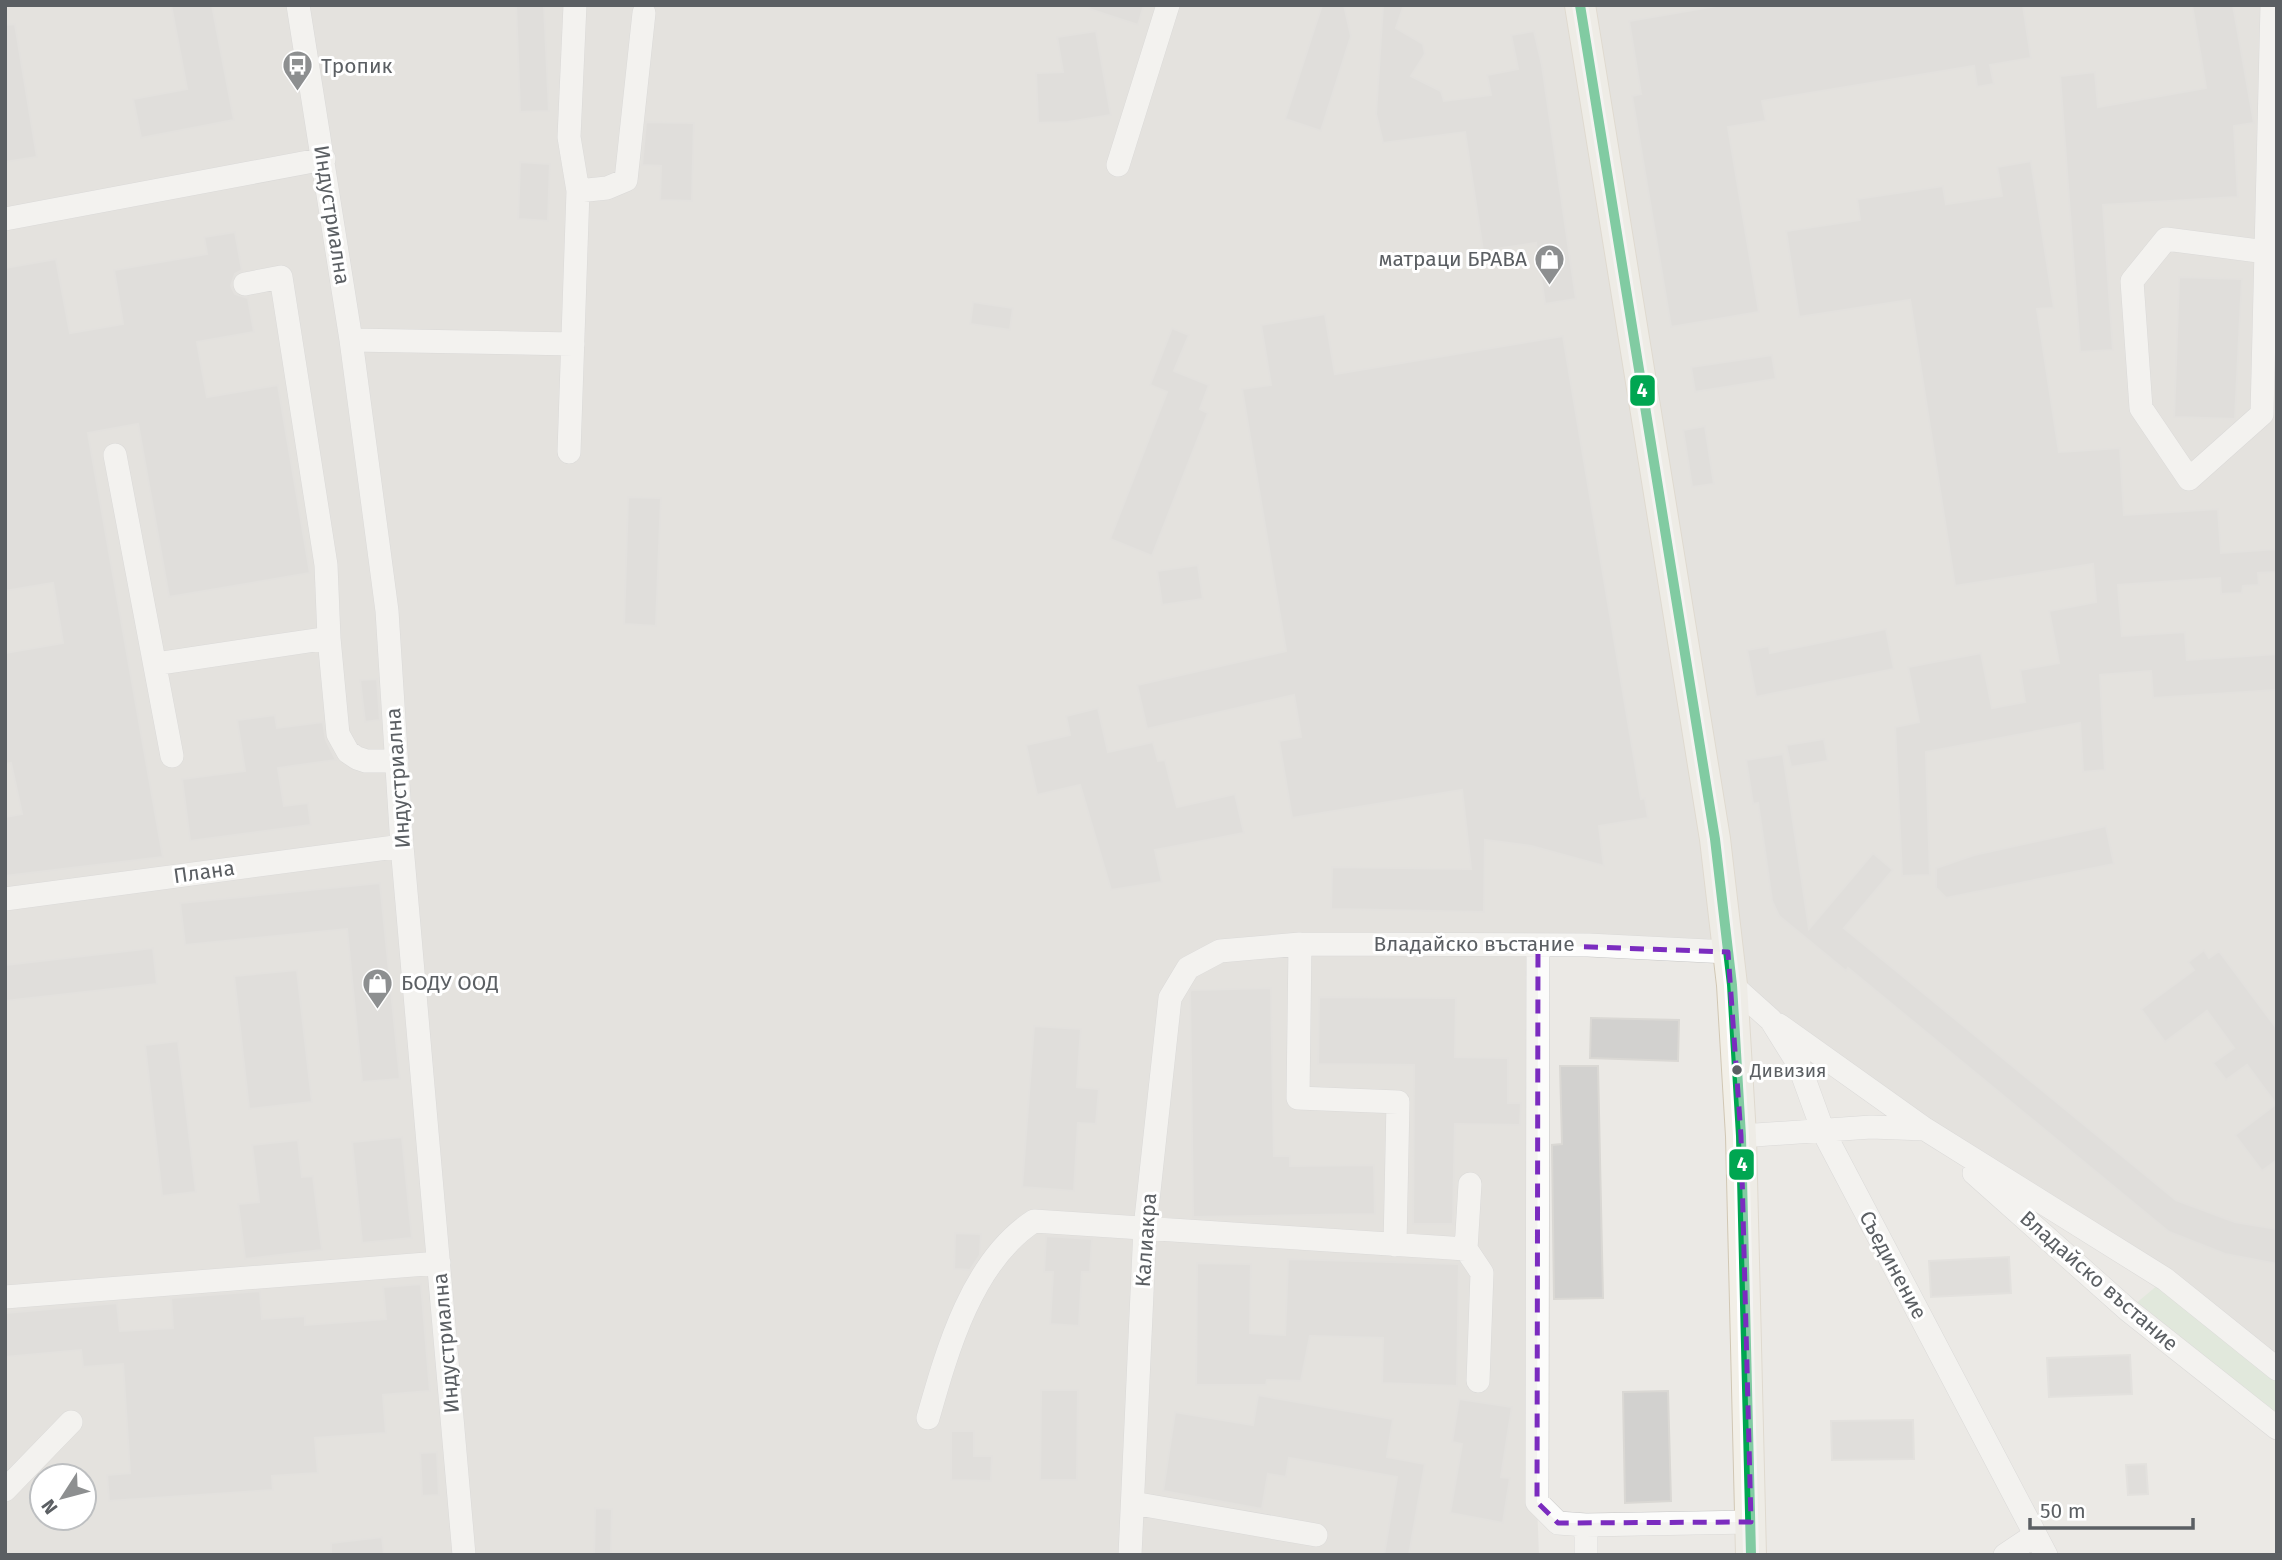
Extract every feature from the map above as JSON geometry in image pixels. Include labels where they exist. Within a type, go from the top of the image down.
[{"type":"main road","points":[[1580,5],[1715,839],[1732,985],[1741,1136],[1751,1555]]},
{"type":"street","name":"Индустриална","points":[[298,5],[351,340],[387,611],[402,846],[464,1555]]},
{"type":"street","points":[[569,452],[578,191],[569,136],[575,5]]},
{"type":"street","points":[[1118,164],[1168,5]]},
{"type":"street","points":[[2266,252],[2166,239],[2132,281],[2141,408],[2189,479],[2262,414],[2266,252],[2272,5]]},
{"type":"street","points":[[578,191],[607,188],[626,180],[645,13]]},
{"type":"street","points":[[5,219],[324,159]]},
{"type":"street","points":[[245,284],[281,277],[326,565],[329,638],[338,734],[341,743],[357,758],[366,761],[397,761]]},
{"type":"street","points":[[351,340],[573,344]]},
{"type":"street","points":[[116,455],[172,756]]},
{"type":"street","points":[[155,663],[329,638]]},
{"type":"street","name":"Плана","points":[[5,899],[402,846]]},
{"type":"street","points":[[1300,943],[1298,1098],[1398,1102],[1395,1245]]},
{"type":"street","name":"Владайско въстание","points":[[1220,951],[1300,943],[1588,945],[1728,951]]},
{"type":"street","points":[[1538,945],[1537,1502],[1558,1523],[1586,1525],[1751,1522]]},
{"type":"street","name":"Калиакра","points":[[1130,1555],[1146,1228],[1170,998],[1188,968],[1220,951]]},
{"type":"street","name":"Съединение","points":[[1732,985],[1772,1020],[1799,1066],[1823,1131],[2040,1545]]},
{"type":"street","name":"Владайско въстание","points":[[1772,1020],[1925,1129],[2165,1279],[2277,1369]]},
{"type":"street","points":[[1741,1136],[1871,1127],[1925,1129]]},
{"type":"street","name":"Владайско въстание","points":[[1925,1129],[2128,1310],[2277,1428]]},
{"type":"street","points":[[1470,1184],[1466,1249],[1482,1273],[1478,1381]]},
{"type":"street","points":[[928,1418],[948,1349],[974,1289],[1019,1231],[1034,1221],[1466,1249]]},
{"type":"street","points":[[5,1297],[439,1263]]},
{"type":"street","points":[[5,1490],[71,1422]]},
{"type":"street","points":[[1133,1503],[1316,1535]]},
{"type":"street","points":[[1586,1525],[1586,1555]]},
{"type":"street","points":[[2005,1555],[2040,1545]]},
{"type":"highlighted area","points":[[1538,945],[1728,952],[1741,1136],[1751,1522],[1558,1523],[1537,1502]]},
{"type":"shaded area","points":[[5,5],[2277,5],[2277,1369],[1732,985],[1728,952],[1538,945],[1539,1555],[5,1555]]},
{"type":"green space","points":[[2165,1279],[2277,1369],[2277,1428],[2128,1310]]},
{"type":"building","points":[[171,5],[212,5],[234,120],[141,138],[133,99],[187,89]]},
{"type":"building","points":[[516,5],[544,5],[549,111],[520,112]]},
{"type":"building","points":[[1090,5],[1144,5],[1138,25],[1089,9]]},
{"type":"building","points":[[1322,5],[1344,5],[1351,36],[1321,131],[1285,119]]},
{"type":"building","points":[[1383,5],[1404,5],[1396,28],[1423,44],[1425,54],[1411,76],[1441,91],[1444,101],[1491,95],[1487,75],[1518,69],[1511,35],[1534,31],[1542,65],[1576,299],[1545,304],[1536,243],[1483,251],[1465,132],[1383,143],[1376,114]]},
{"type":"building","points":[[1722,5],[2023,5],[2031,58],[1990,65],[1994,84],[1977,87],[1974,66],[1762,101],[1766,121],[1728,127],[1759,312],[1671,327],[1632,96],[1641,94],[1629,21]]},
{"type":"building","points":[[2192,5],[2233,5],[2254,123],[2234,126],[2238,197],[2103,205],[2113,350],[2080,352],[2060,76],[2095,72],[2098,107],[2206,88]]},
{"type":"building","points":[[15,24],[37,157],[5,162],[5,25]]},
{"type":"building","points":[[1096,31],[1111,115],[1068,122],[1038,123],[1036,73],[1063,72],[1057,37]]},
{"type":"building","points":[[646,122],[694,123],[692,201],[660,200],[661,166],[642,165]]},
{"type":"building","points":[[2031,161],[2054,308],[2037,309],[2059,452],[2120,448],[2124,515],[2218,509],[2221,553],[2277,549],[2277,572],[2258,573],[2259,585],[2243,586],[2242,593],[2221,594],[2220,578],[2118,585],[2122,636],[2185,632],[2187,660],[2277,654],[2277,690],[2153,698],[2151,671],[2100,675],[2105,770],[2083,772],[2080,723],[1926,752],[1930,875],[1902,876],[1895,727],[1919,722],[1908,667],[1981,653],[1992,708],[2025,702],[2020,670],[2059,663],[2049,611],[2096,602],[2093,564],[1955,586],[1910,300],[1799,317],[1786,231],[1860,220],[1857,199],[1943,186],[1946,204],[2002,196],[1997,167]]},
{"type":"building","points":[[520,162],[550,164],[548,221],[518,219]]},
{"type":"building","points":[[235,232],[242,270],[235,274],[231,286],[235,294],[248,298],[254,332],[197,342],[207,397],[278,385],[310,573],[169,597],[138,424],[88,433],[163,857],[5,876],[5,817],[22,814],[11,763],[5,764],[5,653],[63,643],[53,583],[5,591],[5,268],[56,259],[70,333],[123,324],[114,270],[207,254],[204,237]]},
{"type":"building","points":[[2179,277],[2242,279],[2235,419],[2174,417]]},
{"type":"building","points":[[973,302],[1013,308],[1010,330],[970,324]]},
{"type":"building","points":[[1325,314],[1335,374],[1563,336],[1641,799],[1645,798],[1648,818],[1599,826],[1604,866],[1531,846],[1485,840],[1484,912],[1331,909],[1332,867],[1471,869],[1462,790],[1292,818],[1279,741],[1301,737],[1294,695],[1147,729],[1137,685],[1286,651],[1242,389],[1271,385],[1261,325]]},
{"type":"building","points":[[1172,328],[1189,335],[1174,371],[1209,385],[1200,409],[1208,413],[1152,556],[1110,539],[1167,392],[1150,385]]},
{"type":"building","points":[[1772,355],[1776,379],[1695,392],[1691,367]]},
{"type":"building","points":[[1705,426],[1714,484],[1692,487],[1683,430]]},
{"type":"building","points":[[628,497],[661,498],[656,626],[624,624]]},
{"type":"building","points":[[1198,565],[1203,599],[1162,605],[1157,571]]},
{"type":"building","points":[[1886,629],[1894,669],[1756,697],[1747,650],[1769,646],[1770,653]]},
{"type":"building","points":[[377,679],[380,720],[365,722],[360,680]]},
{"type":"building","points":[[1098,708],[1108,752],[1153,742],[1158,761],[1165,760],[1177,807],[1235,794],[1244,833],[1155,850],[1162,882],[1111,890],[1080,785],[1037,795],[1026,745],[1070,735],[1066,716]]},
{"type":"building","points":[[275,715],[277,728],[323,722],[326,740],[336,760],[278,768],[284,806],[308,803],[311,825],[190,841],[182,779],[245,771],[237,720]]},
{"type":"building","points":[[1824,739],[1828,761],[1791,767],[1786,745]]},
{"type":"building","points":[[1783,754],[1809,929],[1873,853],[1893,870],[1844,928],[2176,1200],[2235,1222],[2277,1229],[2277,1264],[2225,1254],[2169,1232],[1848,968],[1846,971],[1779,916],[1772,901],[1758,803],[1753,804],[1746,760]]},
{"type":"building","points":[[2106,826],[2114,864],[1946,898],[1936,888],[1936,868],[1974,855]]},
{"type":"building","points":[[380,883],[400,1079],[362,1082],[347,929],[185,945],[180,903]]},
{"type":"building","points":[[153,948],[157,984],[5,1001],[5,965]]},
{"type":"building","points":[[2204,950],[2209,958],[2219,951],[2277,1029],[2277,1160],[2262,1171],[2235,1135],[2276,1104],[2247,1065],[2226,1080],[2213,1063],[2234,1048],[2207,1011],[2165,1042],[2141,1009],[2194,970],[2188,962]]},
{"type":"building","points":[[297,970],[312,1102],[249,1109],[234,976]]},
{"type":"building","points":[[1271,988],[1274,1156],[1290,1156],[1290,1166],[1374,1165],[1375,1214],[1193,1217],[1190,992]]},
{"type":"building","points":[[1319,997],[1456,998],[1455,1057],[1508,1058],[1508,1103],[1521,1103],[1520,1125],[1455,1124],[1453,1224],[1413,1224],[1414,1065],[1318,1064]]},
{"type":"building","points":[[1591,1018],[1679,1020],[1678,1061],[1590,1058]]},
{"type":"building","points":[[1034,1026],[1081,1029],[1077,1087],[1099,1089],[1096,1124],[1078,1123],[1074,1191],[1022,1187]]},
{"type":"building","points":[[178,1041],[196,1192],[162,1196],[145,1045]]},
{"type":"building","points":[[1560,1066],[1598,1066],[1603,1298],[1554,1299],[1552,1145],[1562,1144]]},
{"type":"building","points":[[402,1137],[412,1238],[362,1243],[352,1142]]},
{"type":"building","points":[[298,1140],[302,1177],[313,1176],[322,1250],[245,1259],[238,1204],[259,1202],[252,1145]]},
{"type":"building","points":[[955,1233],[981,1234],[980,1255],[970,1270],[954,1269]]},
{"type":"building","points":[[1046,1236],[1092,1239],[1090,1272],[1082,1272],[1079,1326],[1050,1324],[1053,1272],[1044,1272]]},
{"type":"building","points":[[2009,1257],[2011,1293],[1931,1297],[1929,1261]]},
{"type":"building","points":[[1288,1259],[1459,1264],[1457,1386],[1382,1383],[1383,1338],[1310,1336],[1301,1381],[1267,1380],[1266,1385],[1196,1385],[1197,1263],[1251,1264],[1250,1333],[1285,1335]]},
{"type":"building","points":[[421,1284],[430,1391],[383,1395],[386,1433],[315,1438],[318,1473],[272,1476],[273,1490],[109,1501],[107,1475],[130,1473],[123,1364],[83,1367],[81,1350],[5,1357],[5,1313],[117,1303],[120,1331],[173,1328],[171,1298],[260,1291],[262,1319],[305,1316],[305,1325],[386,1319],[383,1287]]},
{"type":"building","points":[[2130,1355],[2132,1394],[2049,1397],[2047,1358]]},
{"type":"building","points":[[1041,1390],[1078,1390],[1077,1480],[1040,1480]]},
{"type":"building","points":[[1668,1391],[1671,1501],[1625,1503],[1623,1392]]},
{"type":"building","points":[[1258,1395],[1393,1419],[1387,1457],[1425,1464],[1409,1555],[1384,1555],[1397,1477],[1289,1458],[1286,1477],[1268,1474],[1262,1509],[1163,1491],[1175,1412],[1253,1425]]},
{"type":"building","points":[[1459,1399],[1512,1407],[1501,1477],[1510,1478],[1503,1523],[1450,1513],[1462,1444],[1452,1442]]},
{"type":"building","points":[[1913,1420],[1914,1459],[1832,1460],[1831,1421]]},
{"type":"building","points":[[951,1431],[974,1431],[974,1456],[992,1456],[991,1481],[951,1480]]},
{"type":"building","points":[[437,1452],[439,1495],[422,1496],[420,1453]]},
{"type":"building","points":[[2146,1464],[2148,1494],[2128,1495],[2126,1465]]},
{"type":"building","points":[[595,1508],[612,1509],[611,1555],[594,1555]]},
{"type":"building","points":[[382,1537],[384,1555],[331,1555],[331,1543]]},
{"type":"transit line","name":"4","points":[[1580,5],[1715,839],[1732,985],[1741,1136],[1751,1555]]},
{"type":"place","name":"Тропик","points":[[298,93]]},
{"type":"place","name":"матраци БРАВА","points":[[1550,286]]},
{"type":"place","name":"БОДУ ООД","points":[[378,1010]]},
{"type":"place","name":"Дивизия","points":[[1737,1070]]}]
